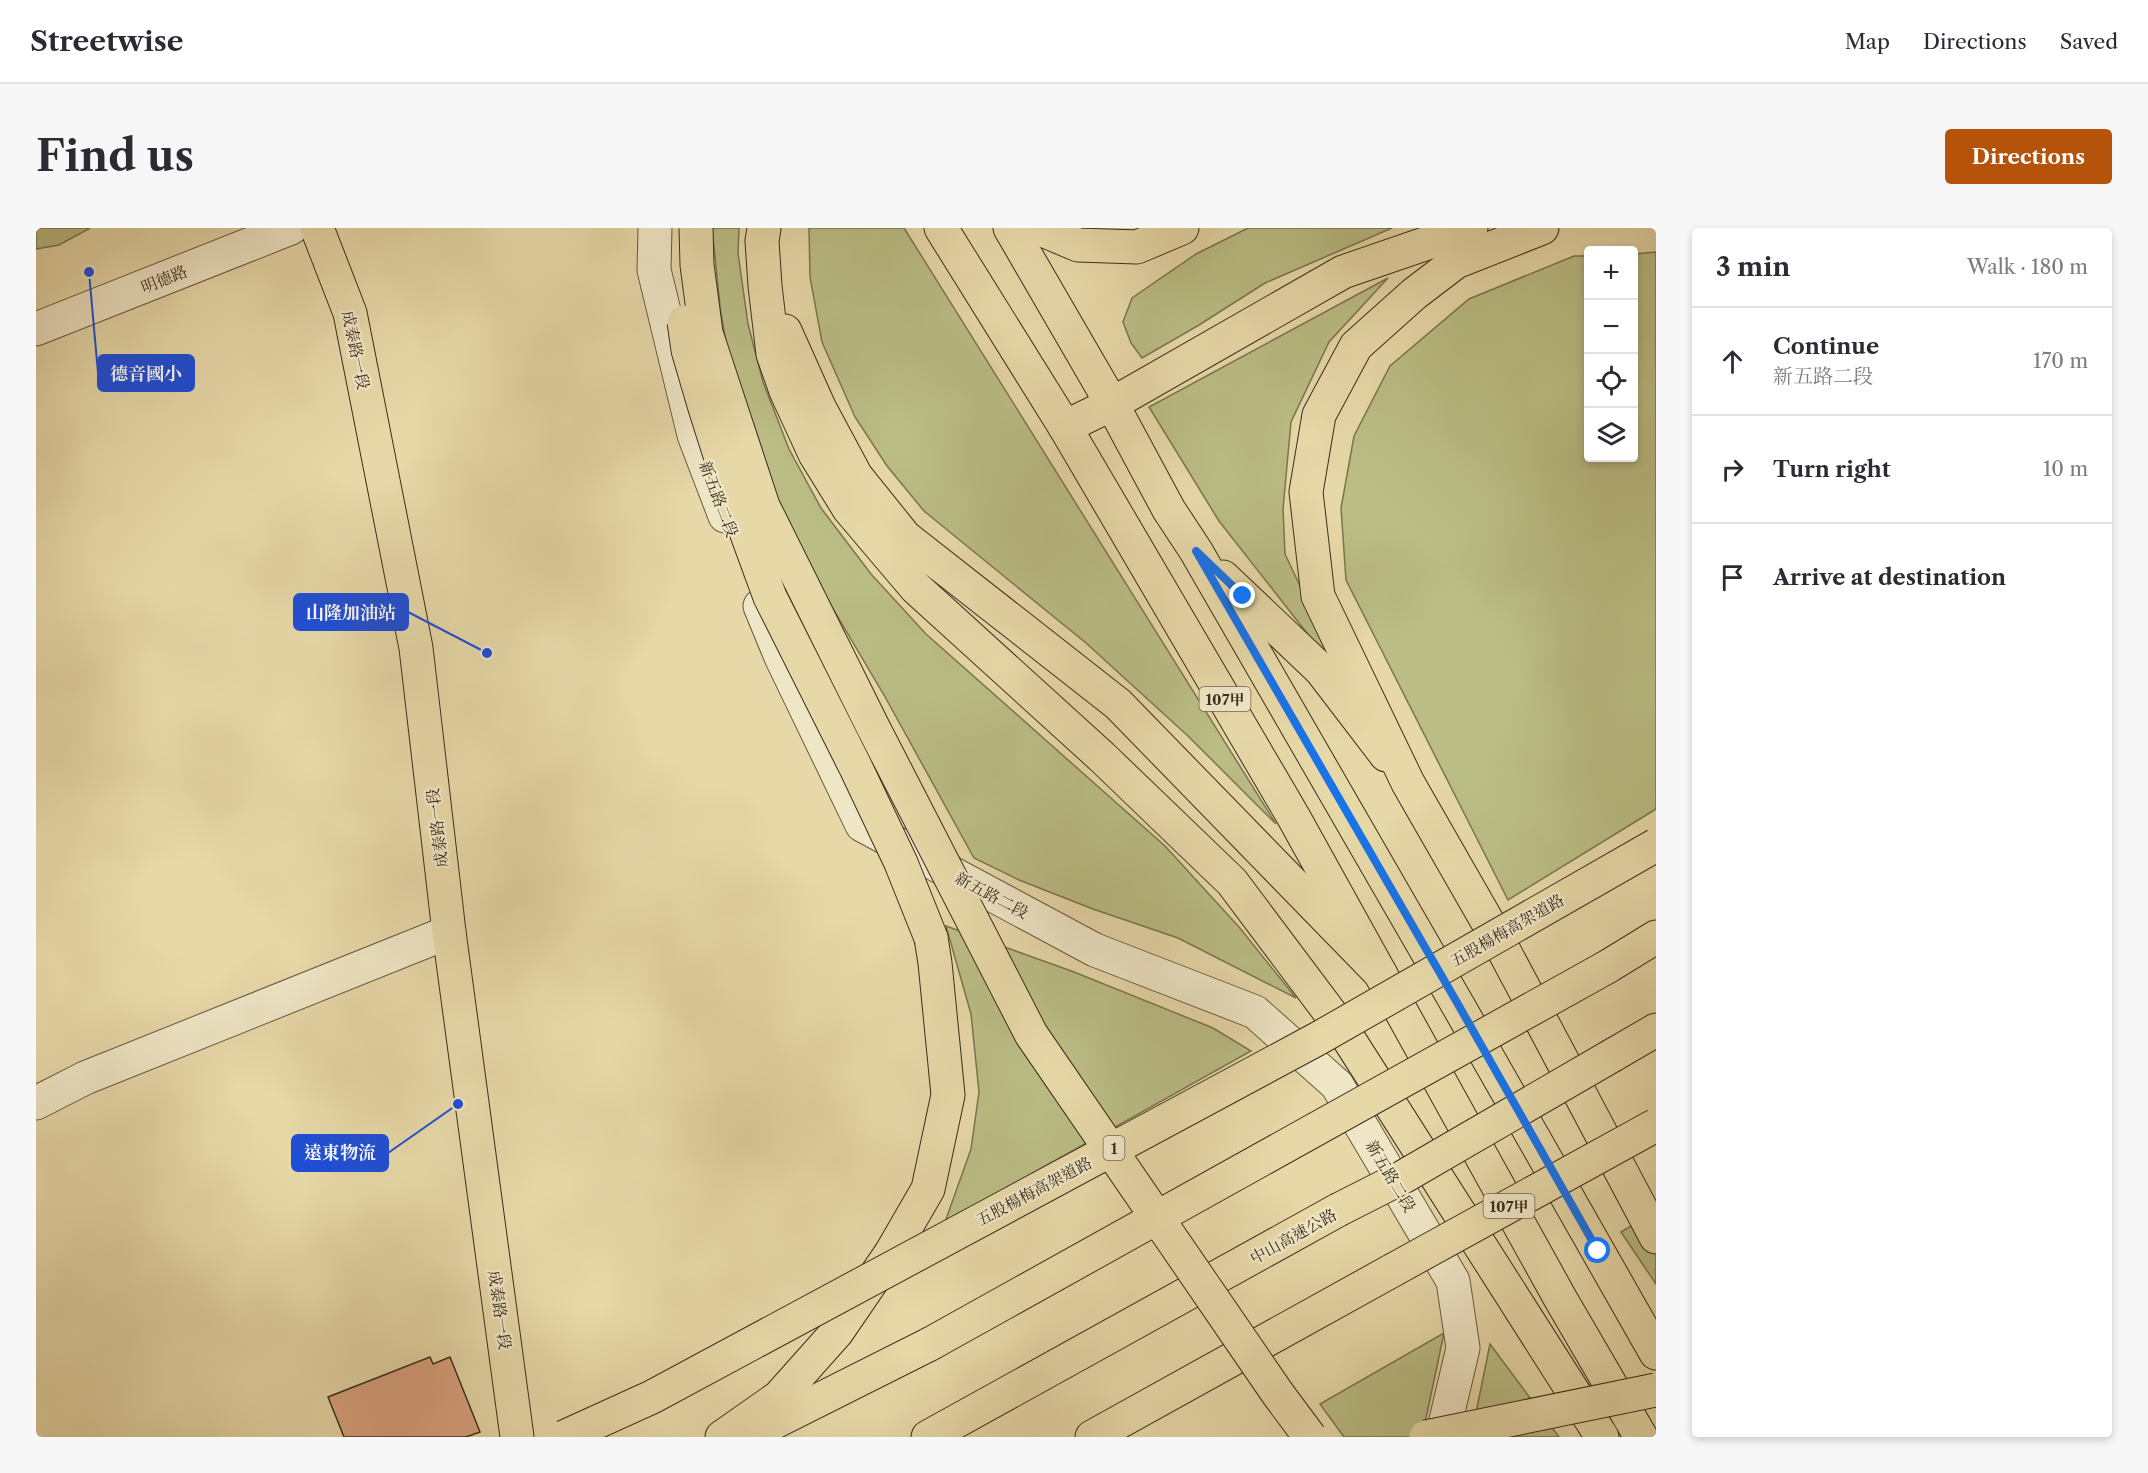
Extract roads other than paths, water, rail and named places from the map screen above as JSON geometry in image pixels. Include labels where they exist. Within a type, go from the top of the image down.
[{"type":"main road","name":"成泰路一段","points":[[317,228],[350,313],[416,648],[449,932],[517,1437]]},
{"type":"main road","points":[[678,228],[680,292],[688,350],[733,496],[770,597],[856,768],[900,863],[931,938],[948,1095],[928,1189],[891,1253],[837,1332],[779,1397],[722,1437]]},
{"type":"main road","points":[[696,228],[697,265],[706,333],[763,506],[873,728],[1031,1034],[1278,1394],[1310,1437]]},
{"type":"main road","points":[[764,228],[762,241],[765,286],[773,354],[786,391],[814,454],[849,509],[916,588],[1102,757],[1232,882],[1343,1030],[1602,1437]]},
{"type":"main road","name":"107甲","points":[[941,228],[1065,427],[1293,816],[1560,1298],[1641,1437]]},
{"type":"main road","name":"107甲","points":[[1010,228],[1112,404],[1169,510],[1196,551],[1459,1006],[1656,1353]]},
{"type":"main road","points":[[1038,228],[1078,245],[1137,248],[1182,228]]},
{"type":"main road","points":[[1065,427],[1112,404],[1343,272],[1471,228]]},
{"type":"main road","points":[[1542,228],[1456,262],[1414,294],[1356,346],[1319,415],[1306,492],[1318,596],[1408,783],[1502,947],[1656,1237]]},
{"type":"main road","points":[[765,286],[819,407],[856,476],[905,537],[1118,704],[1380,973]]},
{"type":"main road","points":[[1196,551],[1321,670],[1408,783]]},
{"type":"main road","name":"五股楊梅高架道路","points":[[564,1437],[652,1397],[1319,1038],[1656,845]]},
{"type":"main road","points":[[746,1437],[930,1344],[1607,967],[1656,937]]},
{"type":"main road","name":"中山高速公路","points":[[928,1437],[1338,1210],[1403,1177],[1656,1030]]},
{"type":"main road","points":[[1092,1437],[1656,1125]]},
{"type":"main road","points":[[1426,1437],[1656,1390]]},
{"type":"street","name":"明德路","points":[[36,329],[291,228]]},
{"type":"street","name":"新五路二段","points":[[655,228],[654,270],[694,435],[781,657],[862,825],[1095,950],[1255,1012],[1337,1085],[1453,1281],[1463,1348],[1442,1437]]},
{"type":"street","points":[[36,1103],[86,1078],[449,932]]},
{"type":"place","name":"德音國小","points":[[89,272]]},
{"type":"place","name":"山隆加油站","points":[[487,653]]},
{"type":"place","name":"遠東物流","points":[[458,1104]]}]
